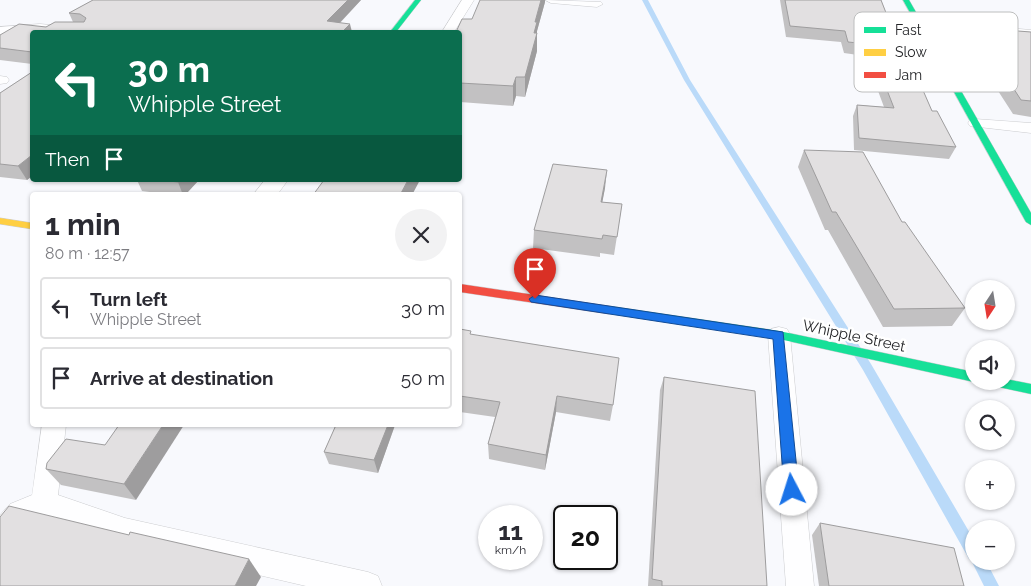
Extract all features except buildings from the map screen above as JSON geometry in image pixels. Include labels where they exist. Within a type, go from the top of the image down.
[{"type":"street","points":[[395,30],[418,0]]},
{"type":"street","points":[[906,0],[913,12]]},
{"type":"street","points":[[958,92],[975,123],[1023,195],[1031,222]]},
{"type":"street","points":[[267,192],[275,182]]},
{"type":"street","points":[[0,221],[30,226]]},
{"type":"street","name":"Whipple Street","points":[[462,288],[779,335],[965,375]]},
{"type":"street","points":[[1015,386],[1031,389]]},
{"type":"lane","points":[[449,30],[468,0]]},
{"type":"lane","points":[[551,0],[597,4]]},
{"type":"lane","points":[[0,31],[40,28],[62,30]]},
{"type":"lane","points":[[1018,33],[1031,34]]},
{"type":"lane","points":[[975,123],[1031,128]]},
{"type":"lane","points":[[779,335],[800,586]]},
{"type":"lane","points":[[44,503],[54,427]]},
{"type":"lane","points":[[0,536],[18,513],[44,503],[125,531],[368,586]]},
{"type":"waterway","points":[[645,0],[687,80],[867,367],[965,538]]},
{"type":"waterway","points":[[983,570],[992,586]]},
{"type":"traffic: fast","points":[[395,30],[418,0]]},
{"type":"traffic: fast","points":[[906,0],[913,12]]},
{"type":"traffic: fast","points":[[958,92],[1031,222]]},
{"type":"traffic: fast","points":[[609,310],[779,335],[965,375]]},
{"type":"traffic: fast","points":[[1015,386],[1031,389]]},
{"type":"traffic: slow","points":[[0,221],[30,226]]},
{"type":"traffic: jam","points":[[462,288],[609,310]]},
{"type":"route","points":[[535,299],[779,335],[792,490]]}]
